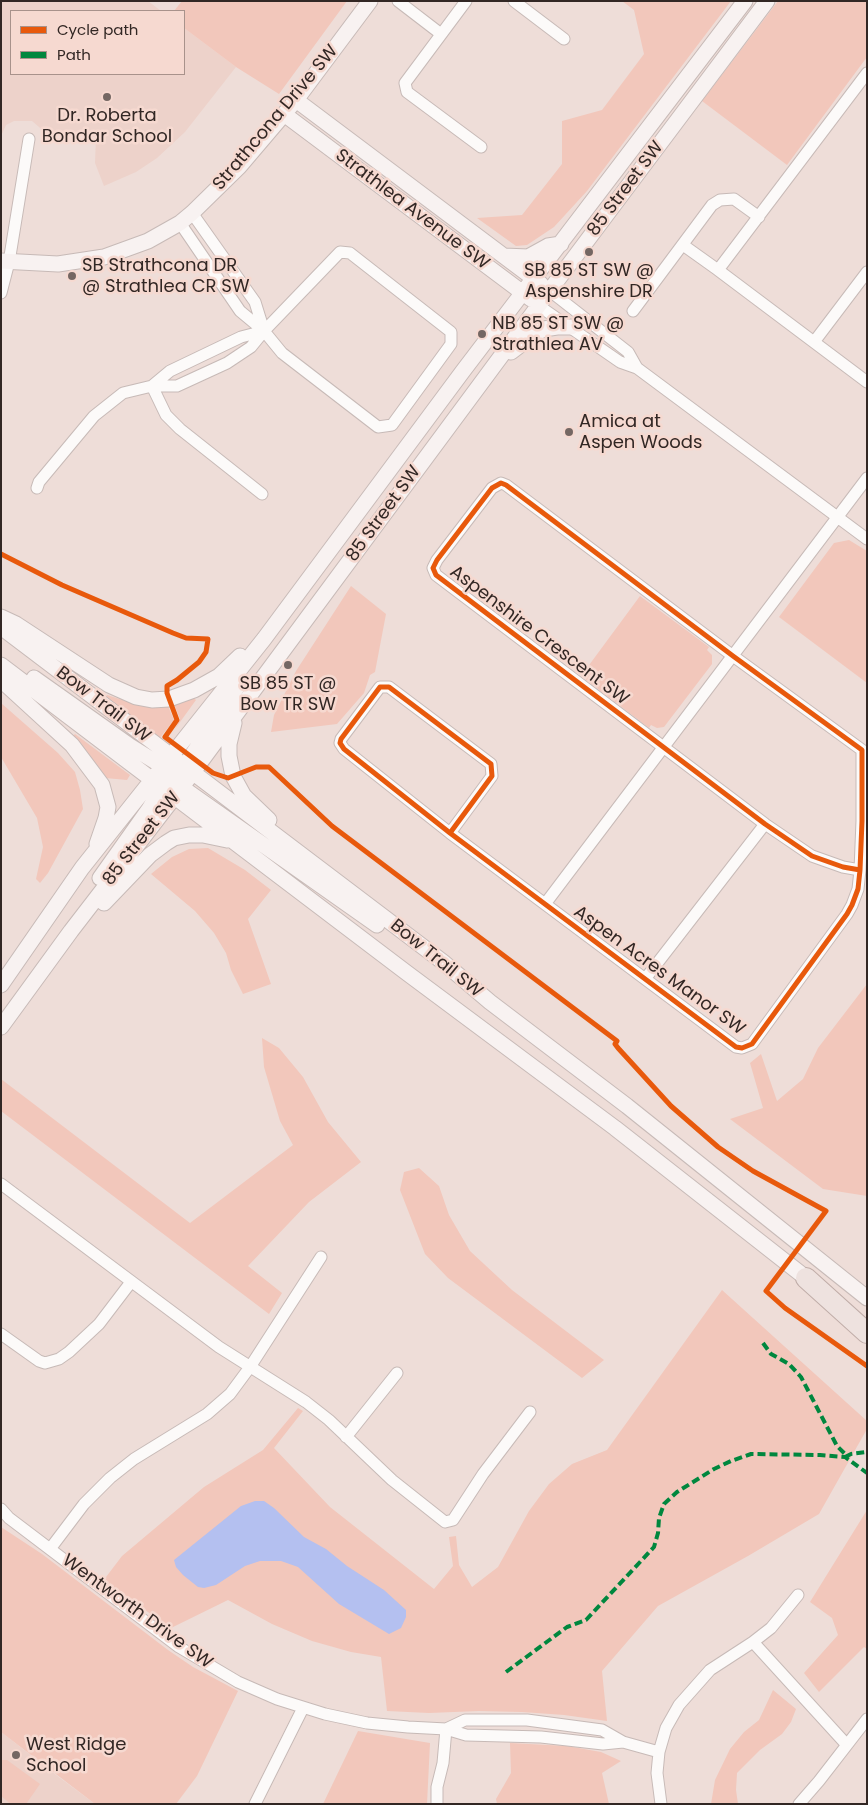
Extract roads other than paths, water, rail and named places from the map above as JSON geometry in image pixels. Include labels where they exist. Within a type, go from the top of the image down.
[{"type":"highway","points":[[806,1278],[867,1333]]},
{"type":"main road","name":"Strathcona Drive SW","points":[[5,262],[58,264],[104,257],[148,240],[180,223],[192,214],[239,167],[296,100],[370,1]]},
{"type":"main road","name":"85 Street SW","points":[[1,1027],[71,931],[264,639],[463,371],[745,1]]},
{"type":"main road","name":"85 Street SW","points":[[1,985],[82,868],[238,712],[767,1]]},
{"type":"main road","name":"Strathlea Avenue SW","points":[[296,100],[550,291]]},
{"type":"main road","name":"Strathlea Avenue SW","points":[[284,114],[539,306]]},
{"type":"main road","points":[[504,256],[528,257],[548,246],[561,244]]},
{"type":"main road","points":[[499,360],[544,329],[571,327]]},
{"type":"main road","points":[[173,777],[319,565]]},
{"type":"main road","points":[[1,617],[16,624],[109,685],[136,697],[152,700],[169,700],[210,682],[264,639]]},
{"type":"main road","name":"Bow Trail SW","points":[[1,627],[173,777],[236,842],[407,973],[615,1128],[867,1326]]},
{"type":"main road","points":[[1,656],[173,777],[383,929],[490,1002]]},
{"type":"main road","name":"Bow Trail SW","points":[[1,665],[173,777],[443,962],[490,1002],[627,1106],[867,1298]]},
{"type":"main road","points":[[1,680],[72,745],[95,773],[105,790],[108,806],[106,818],[98,841],[82,868]]},
{"type":"main road","points":[[238,712],[232,728],[229,756],[233,776],[244,796],[269,819],[400,923],[443,962]]},
{"type":"main road","points":[[53,956],[88,922],[115,890],[166,843],[179,836],[203,835],[236,842]]},
{"type":"street","points":[[398,1],[441,34]]},
{"type":"street","points":[[466,1],[405,83],[407,92],[481,147]]},
{"type":"street","points":[[514,1],[564,39]]},
{"type":"street","points":[[718,270],[867,73]]},
{"type":"street","points":[[1,292],[29,139]]},
{"type":"street","points":[[633,311],[712,205],[720,200],[734,199],[759,217]]},
{"type":"street","points":[[192,214],[255,302],[264,331]]},
{"type":"street","points":[[36,488],[94,416],[123,393],[152,386],[177,386],[227,363],[251,347],[264,331],[340,252],[350,253],[452,332],[451,344],[392,425],[378,427],[282,353],[264,331],[240,311],[180,223]]},
{"type":"street","points":[[683,245],[867,382]]},
{"type":"street","points":[[814,342],[867,272]]},
{"type":"street","points":[[550,291],[628,352],[637,368]]},
{"type":"street","points":[[539,306],[620,362],[637,368],[867,539]]},
{"type":"street","points":[[152,386],[170,371],[241,337],[264,331]]},
{"type":"street","points":[[152,386],[166,415],[180,429],[262,494]]},
{"type":"street","points":[[545,904],[867,478]]},
{"type":"street","name":"Aspenshire Crescent SW","points":[[664,747],[436,576],[434,572],[435,564],[492,488],[499,484],[506,484],[733,656]]},
{"type":"street","name":"Aspen Acres Manor SW","points":[[450,833],[492,776],[491,764],[389,687],[380,686],[340,739],[344,749],[450,833],[731,1045],[742,1048],[752,1044],[846,914],[856,896],[860,870],[862,750],[733,656]]},
{"type":"street","points":[[664,747],[765,824],[812,856],[843,867],[860,870]]},
{"type":"street","points":[[645,980],[765,824]]},
{"type":"street","points":[[1,1184],[219,1347],[306,1402],[329,1420],[392,1480],[445,1522],[453,1520],[482,1474],[530,1412]]},
{"type":"street","points":[[50,1549],[84,1504],[110,1478],[134,1459],[207,1414],[230,1394],[250,1368],[321,1257]]},
{"type":"street","points":[[1,1334],[39,1361],[45,1363],[59,1359],[73,1349],[99,1324],[131,1282]]},
{"type":"street","points":[[346,1437],[397,1373]]},
{"type":"street","name":"Wentworth Drive SW","points":[[1,1509],[5,1517],[179,1647],[238,1682],[303,1708],[367,1723],[446,1728],[466,1735],[541,1737],[603,1744],[623,1742]]},
{"type":"street","points":[[661,1804],[657,1773],[659,1752],[666,1728],[679,1705],[691,1689],[710,1670],[753,1642],[776,1622],[798,1595]]},
{"type":"street","points":[[753,1642],[846,1744]]},
{"type":"street","points":[[256,1804],[303,1708]]},
{"type":"street","points":[[799,1804],[867,1719]]},
{"type":"street","name":"Wentworth Drive SW","points":[[446,1728],[465,1720],[527,1720],[602,1730],[623,1742],[659,1752]]},
{"type":"street","points":[[436,1804],[437,1787],[443,1763],[446,1728]]},
{"type":"water","points":[[255,1501],[264,1501],[304,1537],[326,1549],[347,1566],[384,1590],[406,1610],[406,1617],[401,1628],[389,1634],[339,1604],[298,1567],[281,1561],[260,1561],[245,1566],[216,1585],[204,1588],[198,1587],[183,1575],[176,1567],[174,1560],[241,1506]]},
{"type":"place","name":"Dr. Roberta Bondar School","points":[[107,97]]},
{"type":"place","name":"SB 85 ST SW @ Aspenshire DR","points":[[589,252]]},
{"type":"place","name":"SB Strathcona DR @ Strathlea CR SW","points":[[72,276]]},
{"type":"place","name":"NB 85 ST SW @ Strathlea AV","points":[[482,334]]},
{"type":"place","name":"Amica at Aspen Woods","points":[[569,432]]},
{"type":"place","name":"SB 85 ST @ Bow TR SW","points":[[288,665]]},
{"type":"place","name":"West Ridge School","points":[[16,1755]]}]
